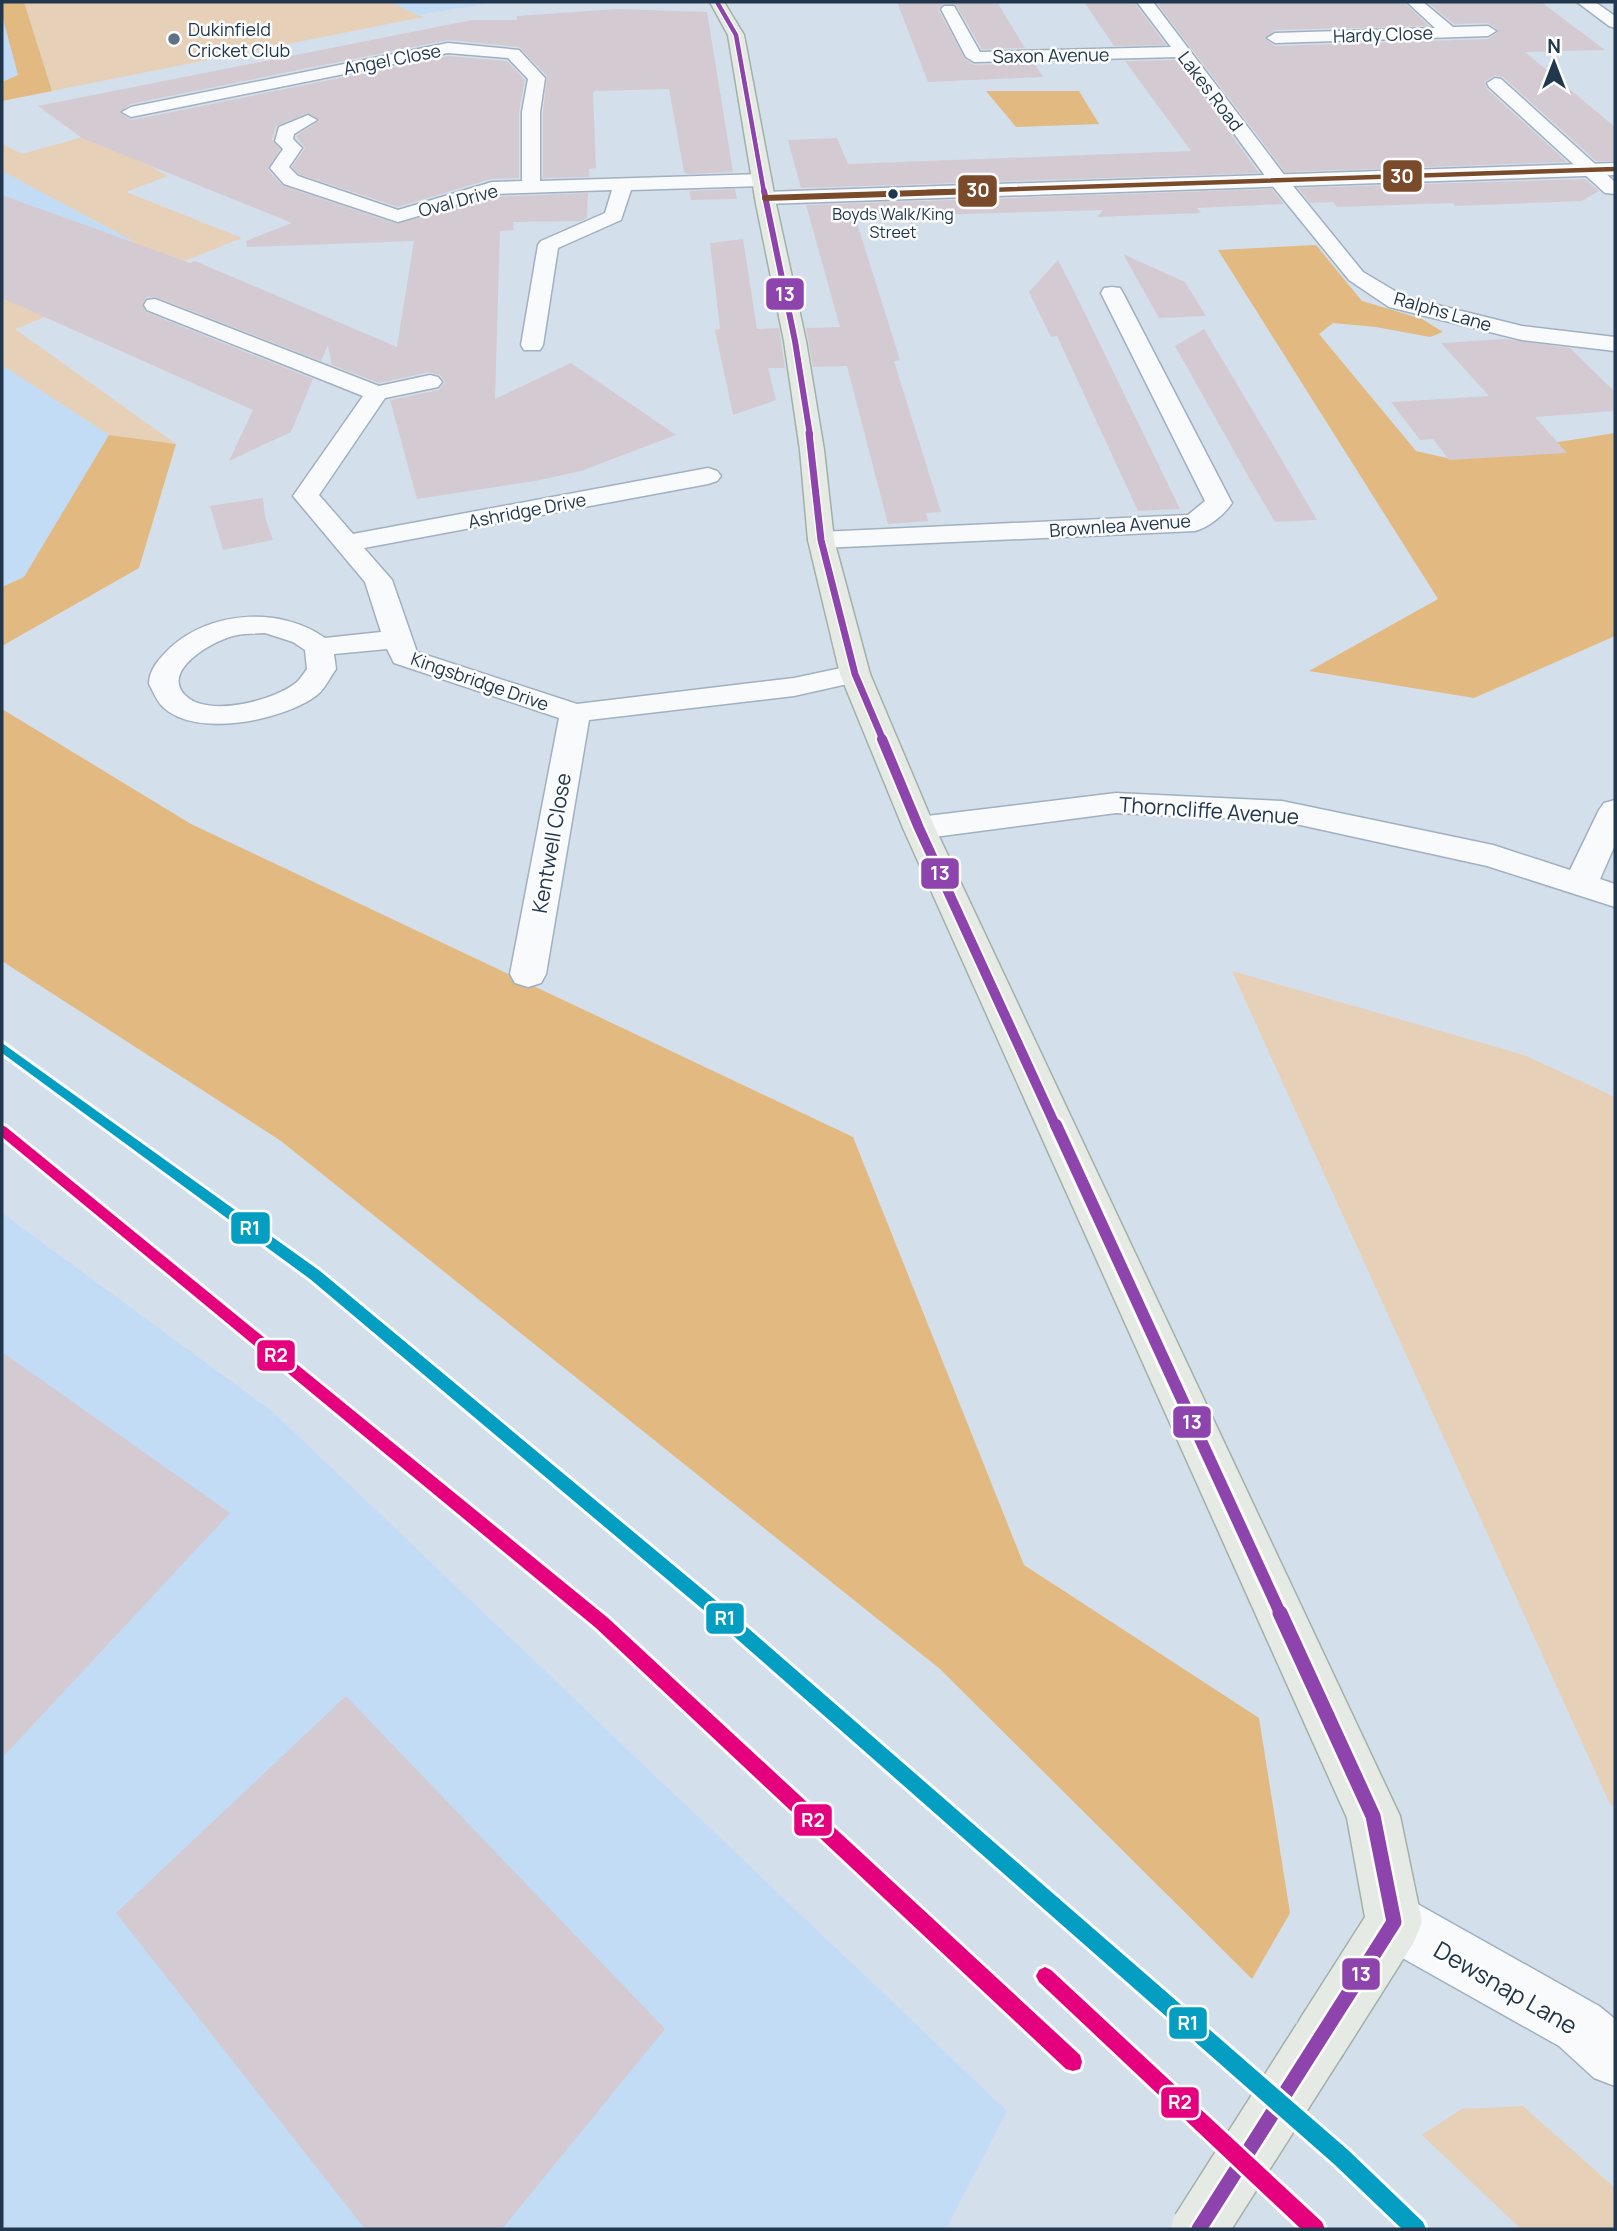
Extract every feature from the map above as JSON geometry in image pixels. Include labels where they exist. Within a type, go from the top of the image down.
[{"type":"main road","points":[[717,2],[736,35],[763,189],[795,341],[812,450],[821,540],[855,674],[919,828],[1373,1816],[1394,1922],[1199,2229]]},
{"type":"street","name":"Lakes Road","points":[[1145,2],[1278,180]]},
{"type":"street","name":"Hardy Close","points":[[1414,2],[1449,32]]},
{"type":"street","points":[[1585,2],[1615,23]]},
{"type":"street","name":"Saxon Avenue","points":[[949,9],[974,57],[1182,52]]},
{"type":"street","points":[[1595,31],[1615,30]]},
{"type":"street","name":"Hardy Close","points":[[1275,38],[1312,31],[1488,31]]},
{"type":"street","name":"Angel Close","points":[[131,111],[448,48],[513,53],[537,78],[531,111],[531,187]]},
{"type":"street","points":[[1495,83],[1612,189]]},
{"type":"street","name":"Oval Drive","points":[[308,120],[285,131],[284,141],[293,149],[279,169],[291,180],[398,216],[492,188],[623,184],[763,189],[1278,180],[1615,169]]},
{"type":"street","name":"Ralphs Lane","points":[[1278,180],[1356,276],[1397,302],[1522,333],[1615,344]]},
{"type":"street","points":[[532,345],[548,245],[614,216],[623,184]]},
{"type":"street","name":"Brownlea Avenue","points":[[821,540],[1195,523],[1219,503],[1112,293]]},
{"type":"street","points":[[155,305],[377,393],[430,382]]},
{"type":"street","name":"Kingsbridge Drive","points":[[377,393],[306,496],[378,580],[404,657],[575,713],[794,687],[855,674]]},
{"type":"street","name":"Ashridge Drive","points":[[346,543],[708,476]]},
{"type":"street","points":[[261,625],[286,628],[307,635],[319,647],[323,653],[322,669],[312,685],[291,700],[267,709],[218,716],[193,711],[174,702],[163,685],[166,670],[184,648],[206,636],[234,628],[261,625]]},
{"type":"street","points":[[319,647],[398,639]]},
{"type":"street","name":"Kentwell Close","points":[[528,974],[575,713]]},
{"type":"street","name":"Thorncliffe Avenue","points":[[919,828],[1116,803],[1282,811],[1493,856],[1615,896]]},
{"type":"street","points":[[1580,885],[1615,810]]},
{"type":"street","name":"Dewsnap Lane","points":[[1394,1922],[1579,2026],[1615,2057]]},
{"type":"shaded area","points":[[2,2],[24,2],[52,91],[2,101],[2,82],[18,75],[2,15]]},
{"type":"shaded area","name":"Dukinfield Cricket Club","points":[[24,2],[389,2],[423,17],[52,91]]},
{"type":"shaded area","points":[[389,2],[498,2],[417,15]]},
{"type":"shaded area","points":[[2,15],[18,75],[2,82]]},
{"type":"shaded area","points":[[986,91],[1079,91],[1099,124],[1016,127]]},
{"type":"shaded area","points":[[97,133],[167,176],[126,192],[242,238],[15,329],[176,444],[109,435],[2,365],[2,298],[133,241],[2,171],[2,144],[22,154]]},
{"type":"shaded area","points":[[2,171],[133,241],[2,298]]},
{"type":"shaded area","points":[[1316,245],[1362,301],[1422,319],[1443,332],[1430,337],[1376,327],[1333,323],[1319,334],[1416,451],[1451,459],[1615,433],[1615,636],[1474,698],[1309,671],[1438,599],[1218,250]]},
{"type":"shaded area","points":[[2,365],[109,435],[24,577],[2,587]]},
{"type":"shaded area","points":[[109,435],[176,444],[139,568],[2,646],[2,587],[24,577]]},
{"type":"shaded area","points":[[2,709],[191,824],[853,1137],[1024,1565],[1259,1718],[1290,1913],[1252,1979],[940,1669],[281,1141],[2,961]]},
{"type":"shaded area","points":[[1232,971],[1524,1055],[1615,1097],[1615,1807],[1610,1804]]},
{"type":"shaded area","points":[[2,1213],[273,1412],[1007,2111],[946,2229],[2,2229]]},
{"type":"shaded area","points":[[1523,2106],[1615,2188],[1615,2229],[1521,2229],[1422,2135],[1462,2109]]},
{"type":"building","points":[[897,2],[997,2],[1025,48],[982,49],[956,5],[944,3],[938,9],[965,59],[974,65],[1034,63],[1043,77],[928,82]]},
{"type":"building","points":[[1084,2],[1134,2],[1166,45],[1114,46]]},
{"type":"building","points":[[1156,2],[1404,2],[1429,26],[1275,30],[1265,39],[1275,46],[1488,39],[1497,33],[1497,29],[1488,23],[1454,24],[1427,2],[1541,2],[1605,50],[1525,52],[1615,127],[1615,161],[1596,161],[1503,77],[1495,75],[1484,82],[1487,89],[1567,162],[1285,172]]},
{"type":"building","points":[[617,9],[707,12],[733,172],[684,172],[669,89],[595,91],[596,168],[589,169],[589,177],[543,178],[543,112],[547,76],[519,47],[448,40],[130,104],[120,113],[132,120],[448,56],[507,61],[525,80],[519,112],[519,178],[491,179],[398,207],[299,174],[292,167],[305,148],[296,136],[319,121],[307,113],[276,126],[272,140],[280,149],[268,170],[283,186],[397,224],[493,197],[588,193],[587,218],[581,221],[514,222],[513,230],[500,231],[495,399],[571,363],[676,435],[581,471],[535,481],[417,499],[390,400],[439,390],[445,382],[440,375],[429,372],[379,383],[332,365],[328,345],[321,361],[156,297],[147,297],[142,304],[146,312],[313,379],[291,432],[229,461],[253,410],[2,298],[2,195],[190,263],[195,261],[397,347],[414,241],[247,247],[246,241],[292,223],[82,138],[38,106],[472,20],[517,20],[517,16]]},
{"type":"building","points":[[1177,60],[1259,173],[801,188],[788,140],[837,138],[848,164],[1191,151],[1125,61]]},
{"type":"building","points":[[1585,179],[1599,191],[1582,201],[1455,206],[1453,203],[1337,207],[1333,202],[1310,203],[1298,188]]},
{"type":"building","points":[[735,189],[737,199],[691,200],[689,191]]},
{"type":"building","points":[[1272,189],[1284,204],[1197,208],[1201,213],[1097,217],[1103,210],[855,217],[900,360],[894,361],[941,512],[926,513],[928,521],[888,524],[847,366],[813,367],[806,328],[840,327],[806,205]]},
{"type":"building","points":[[743,239],[757,329],[779,328],[785,368],[768,368],[776,400],[733,415],[715,330],[720,329],[710,243]]},
{"type":"building","points":[[1123,254],[1185,282],[1206,316],[1159,318]]},
{"type":"building","points":[[1058,260],[1180,509],[1138,511],[1057,336],[1051,337],[1029,292]]},
{"type":"building","points":[[1204,329],[1317,520],[1275,522],[1175,346]]},
{"type":"building","points":[[1505,339],[1570,348],[1615,392],[1615,411],[1535,417],[1567,453],[1449,460],[1433,439],[1420,440],[1391,402],[1489,396],[1441,343]]},
{"type":"building","points":[[263,498],[265,517],[273,540],[223,550],[210,506]]},
{"type":"building","points":[[2,1352],[230,1513],[2,1758]]},
{"type":"building","points":[[346,1696],[665,2029],[502,2229],[365,2229],[116,1913]]},
{"type":"railway","points":[[2,1047],[112,1127]]},
{"type":"railway","points":[[109,1125],[315,1275],[721,1615]]},
{"type":"railway","points":[[719,1613],[1341,2157],[1416,2229]]},
{"type":"transit line","name":"13","points":[[717,2],[736,35],[766,204],[795,341],[812,450],[821,540],[855,674],[919,828],[1373,1816],[1394,1922],[1199,2229]]},
{"type":"transit line","name":"30","points":[[765,198],[1615,169]]},
{"type":"transit line","name":"R1","points":[[2,1047],[315,1275],[719,1613],[1341,2157],[1416,2229]]},
{"type":"transit line","name":"R2","points":[[2,1130],[602,1623],[1073,2062]]},
{"type":"transit line","name":"R2","points":[[1045,1976],[1315,2229]]},
{"type":"place","name":"Dukinfield Cricket Club","points":[[174,39]]},
{"type":"place","name":"Boyds Walk/King Street","points":[[893,194]]}]
